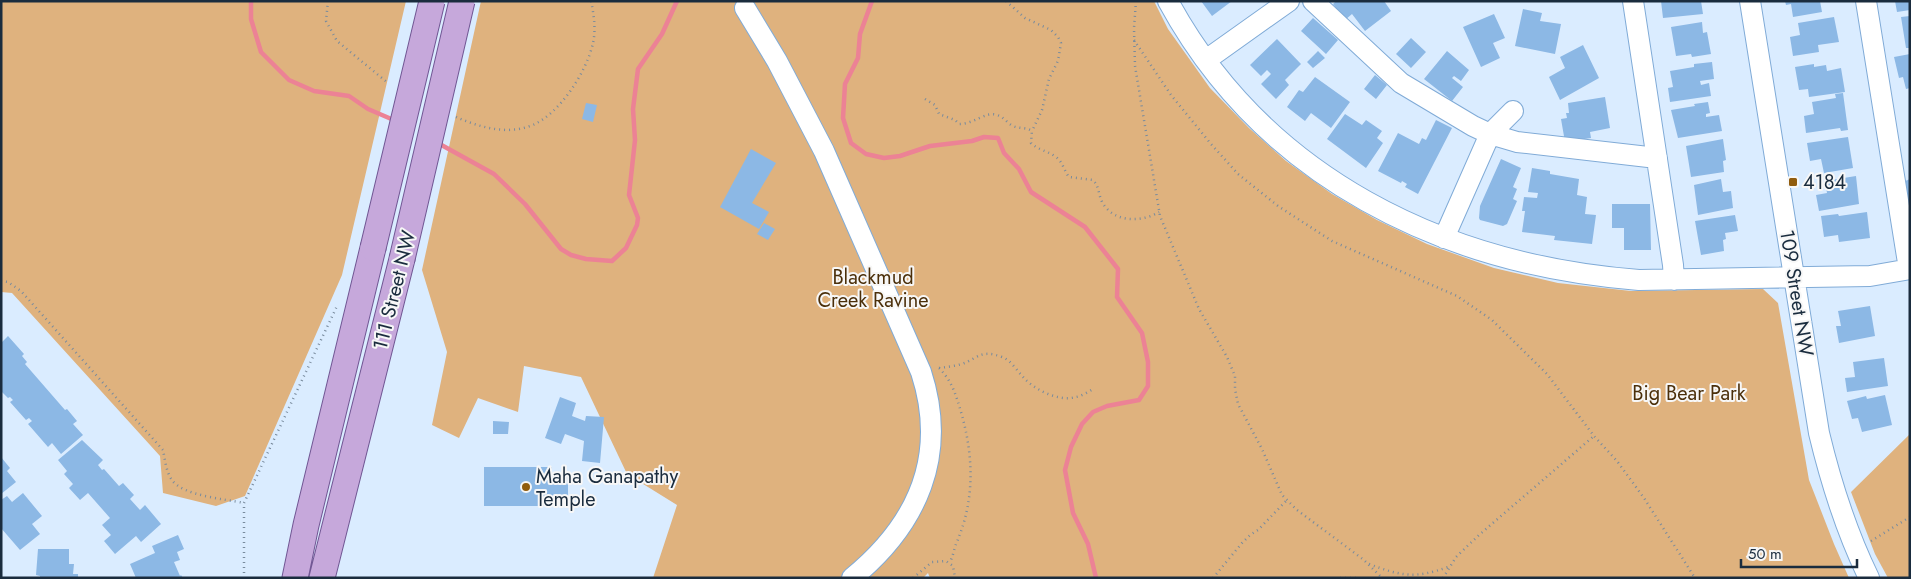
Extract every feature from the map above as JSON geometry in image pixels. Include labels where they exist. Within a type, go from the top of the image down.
[{"type":"main road","name":"111 Street NW","points":[[294,578],[432,1]]},
{"type":"main road","name":"111 Street NW","points":[[322,578],[402,259],[462,1]]},
{"type":"main road","points":[[281,578],[306,525]]},
{"type":"street","points":[[1168,1],[1191,40],[1236,98],[1256,119],[1310,165],[1339,186],[1373,206],[1444,238],[1482,252],[1564,271],[1603,277],[1674,280],[1870,276],[1909,269],[1866,1]]},
{"type":"street","points":[[1206,60],[1289,1]]},
{"type":"street","points":[[1313,1],[1401,82],[1473,126],[1490,134],[1516,142],[1657,158]]},
{"type":"street","points":[[1633,1],[1674,280]]},
{"type":"street","name":"109 Street NW","points":[[1750,1],[1823,449],[1838,502],[1868,578]]},
{"type":"street","points":[[745,8],[777,62],[824,151],[930,370],[926,389],[932,422],[928,458],[921,485],[913,506],[900,529],[877,555],[852,578]]},
{"type":"street","points":[[1444,238],[1490,134],[1513,111]]},
{"type":"path","points":[[328,1],[326,21],[338,41],[388,82]]},
{"type":"path","points":[[448,114],[502,131],[531,126],[556,109],[582,72],[593,43],[595,28],[591,1]]},
{"type":"path","points":[[1006,1],[1025,18],[1051,30],[1061,43],[1058,62],[1049,79],[1042,110],[1032,131],[1030,143],[1035,148],[1056,157],[1070,177],[1093,180],[1097,184],[1100,198],[1109,211],[1133,220],[1151,217],[1159,212]]},
{"type":"path","points":[[1136,1],[1135,66],[1159,212],[1199,310],[1227,357],[1235,376],[1238,404],[1262,449],[1282,495],[1297,510],[1367,563],[1382,578]]},
{"type":"path","points":[[1134,40],[1171,95],[1210,144],[1238,174],[1278,206],[1332,241],[1457,296],[1492,320],[1547,374],[1594,436],[1617,461],[1644,498],[1695,578]]},
{"type":"path","points":[[925,99],[935,105],[939,114],[955,120],[959,124],[973,122],[989,114],[994,114],[1004,118],[1015,127],[1028,128],[1032,131]]},
{"type":"path","points":[[1,281],[8,282],[21,291],[163,450],[170,478],[178,488],[244,503]]},
{"type":"path","points":[[244,578],[244,503],[341,298]]},
{"type":"path","points":[[930,370],[964,364],[973,357],[986,354],[1003,357],[1014,366],[1025,380],[1042,391],[1062,398],[1076,397],[1093,389]]},
{"type":"path","points":[[930,370],[951,382],[968,437],[971,462],[967,516],[950,562]]},
{"type":"path","points":[[1443,578],[1456,557],[1594,436]]},
{"type":"path","points":[[1213,578],[1242,543],[1258,530],[1287,500]]},
{"type":"path","points":[[1856,549],[1910,516]]},
{"type":"path","points":[[913,578],[932,562],[950,562]]},
{"type":"path","points":[[950,562],[953,566],[955,578]]},
{"type":"path","points":[[1367,563],[1385,571],[1416,576],[1430,574],[1449,566]]},
{"type":"path","points":[[1340,578],[1359,578]]},
{"type":"green space","points":[[1,1],[406,1],[342,275],[245,496],[216,506],[163,493],[160,456],[12,293],[1,292]]},
{"type":"green space","name":"Blackmud Creek Ravine","points":[[481,1],[1154,1],[1168,29],[1210,88],[1249,128],[1286,161],[1332,194],[1377,220],[1427,244],[1494,268],[1558,283],[1631,291],[1763,289],[1778,303],[1809,480],[1849,578],[930,578],[928,573],[923,578],[653,578],[677,505],[627,474],[581,377],[524,366],[518,412],[478,398],[459,438],[432,425],[447,352],[422,270]]},
{"type":"green space","points":[[1910,434],[1910,578],[1888,578],[1875,554],[1851,492]]},
{"type":"building","points":[[1201,1],[1232,1],[1212,16]]},
{"type":"building","points":[[1336,1],[1384,1],[1391,11],[1365,31],[1352,14],[1345,20],[1333,4]]},
{"type":"building","points":[[1661,1],[1701,1],[1703,14],[1663,18]]},
{"type":"building","points":[[1785,1],[1820,1],[1822,12],[1793,17],[1791,4],[1786,5]]},
{"type":"building","points":[[1895,1],[1910,1],[1910,10],[1897,12]]},
{"type":"building","points":[[1523,9],[1542,13],[1540,21],[1561,24],[1555,54],[1515,46]]},
{"type":"building","points":[[1494,14],[1505,38],[1493,43],[1500,58],[1481,67],[1463,27]]},
{"type":"building","points":[[1910,16],[1910,48],[1906,48],[1901,17]]},
{"type":"building","points":[[1834,17],[1839,42],[1818,45],[1819,52],[1793,56],[1790,37],[1800,35],[1798,23]]},
{"type":"building","points":[[1313,18],[1338,40],[1326,54],[1301,31]]},
{"type":"building","points":[[1702,22],[1703,33],[1707,32],[1711,54],[1692,57],[1691,54],[1676,56],[1671,27]]},
{"type":"building","points":[[1411,38],[1426,52],[1411,68],[1396,54]]},
{"type":"building","points":[[1277,39],[1301,64],[1285,80],[1289,85],[1276,99],[1261,84],[1271,74],[1267,70],[1261,76],[1250,65]]},
{"type":"building","points":[[1583,45],[1599,78],[1560,100],[1549,77],[1565,68],[1560,57]]},
{"type":"building","points":[[1318,51],[1325,58],[1313,68],[1307,62]]},
{"type":"building","points":[[1447,51],[1469,70],[1461,81],[1454,76],[1452,78],[1463,87],[1452,101],[1424,79]]},
{"type":"building","points":[[1910,54],[1910,88],[1906,89],[1903,77],[1899,78],[1894,57]]},
{"type":"building","points":[[1712,62],[1714,79],[1700,81],[1701,85],[1709,83],[1711,96],[1670,102],[1668,88],[1673,87],[1670,71],[1694,67],[1694,64]]},
{"type":"building","points":[[1814,64],[1814,67],[1826,65],[1827,71],[1841,68],[1845,92],[1809,97],[1808,89],[1799,90],[1795,67]]},
{"type":"building","points":[[1375,75],[1387,85],[1376,99],[1364,89]]},
{"type":"building","points":[[1315,77],[1350,102],[1331,128],[1311,113],[1305,121],[1287,107],[1299,90],[1303,92]]},
{"type":"building","points":[[1843,93],[1848,130],[1841,131],[1840,128],[1806,133],[1804,116],[1814,114],[1812,102],[1836,98],[1835,94]]},
{"type":"building","points":[[1605,97],[1610,128],[1590,132],[1591,138],[1565,142],[1561,119],[1567,118],[1566,113],[1569,113],[1568,103]]},
{"type":"building","points":[[1708,102],[1710,113],[1706,114],[1706,117],[1719,115],[1722,131],[1678,138],[1671,110]]},
{"type":"building","points":[[586,103],[597,105],[593,122],[582,119]]},
{"type":"building","points":[[1345,114],[1362,125],[1366,120],[1382,131],[1377,138],[1383,143],[1366,168],[1327,139]]},
{"type":"building","points":[[1436,120],[1452,128],[1418,194],[1405,187],[1407,184],[1402,181],[1401,183],[1378,171],[1398,133],[1419,144],[1422,138],[1426,140]]},
{"type":"building","points":[[1848,137],[1853,168],[1824,173],[1821,159],[1810,161],[1807,143]]},
{"type":"building","points":[[1723,139],[1726,160],[1723,161],[1724,172],[1691,177],[1686,146]]},
{"type":"building","points":[[751,149],[776,163],[752,203],[769,212],[759,229],[720,207]]},
{"type":"building","points":[[1501,159],[1521,168],[1513,187],[1517,189],[1513,199],[1517,201],[1507,224],[1503,226],[1480,220],[1479,218],[1480,206]]},
{"type":"building","points":[[1532,168],[1550,171],[1550,174],[1579,179],[1577,195],[1587,197],[1585,214],[1596,215],[1592,244],[1554,240],[1555,236],[1522,232],[1525,211],[1522,211],[1524,197],[1537,198],[1538,193],[1528,192]]},
{"type":"building","points":[[1856,176],[1859,204],[1819,211],[1816,195],[1827,193],[1825,181]]},
{"type":"building","points":[[1721,179],[1723,192],[1731,191],[1733,208],[1698,215],[1694,185]]},
{"type":"building","points":[[1910,179],[1910,209],[1908,210],[1898,184]]},
{"type":"building","points":[[1612,204],[1650,204],[1651,250],[1624,250],[1624,228],[1612,228]]},
{"type":"building","points":[[1867,212],[1870,238],[1839,242],[1838,235],[1824,237],[1821,216],[1838,214],[1839,216]]},
{"type":"building","points":[[1735,215],[1738,231],[1725,233],[1726,239],[1723,240],[1724,251],[1701,255],[1695,221]]},
{"type":"building","points":[[764,223],[775,229],[768,240],[757,234]]},
{"type":"building","points":[[1870,306],[1875,336],[1839,343],[1836,326],[1841,326],[1838,311]]},
{"type":"building","points":[[8,336],[24,354],[22,356],[27,362],[25,364],[77,421],[73,424],[83,435],[61,454],[52,443],[48,447],[28,424],[32,421],[29,418],[26,420],[10,402],[13,400],[1,391],[1,343]]},
{"type":"building","points":[[1884,358],[1888,386],[1847,392],[1845,378],[1855,377],[1853,362]]},
{"type":"building","points":[[1885,395],[1892,425],[1862,432],[1858,418],[1852,419],[1847,401],[1866,396],[1867,399]]},
{"type":"building","points":[[560,397],[576,403],[572,416],[585,421],[586,416],[604,417],[600,463],[582,461],[584,441],[565,434],[561,444],[545,438]]},
{"type":"building","points":[[493,421],[509,422],[508,434],[493,434]]},
{"type":"building","points":[[82,440],[103,460],[98,465],[102,470],[104,469],[119,486],[123,483],[134,495],[130,499],[140,510],[145,505],[161,524],[141,542],[136,536],[115,554],[104,541],[111,535],[102,525],[110,518],[88,493],[80,500],[69,488],[73,484],[64,474],[67,471],[58,460]]},
{"type":"building","points":[[1,457],[10,468],[7,471],[16,482],[1,494]]},
{"type":"building","name":"Maha Ganapathy Temple","points":[[484,467],[552,467],[552,476],[568,475],[568,498],[553,499],[553,506],[484,506]]},
{"type":"building","points":[[23,493],[42,516],[32,524],[40,534],[20,550],[1,528],[1,500],[7,496],[12,502]]},
{"type":"building","points":[[178,535],[184,549],[177,552],[180,560],[174,562],[180,576],[183,578],[136,578],[130,564],[155,553],[152,546]]},
{"type":"building","points":[[38,549],[69,549],[69,564],[74,564],[73,574],[78,574],[78,578],[40,578],[40,576],[36,575]]},
{"type":"waterway","points":[[251,1],[251,19],[261,52],[289,80],[314,91],[349,96],[368,109],[396,121]]},
{"type":"waterway","points":[[436,142],[494,174],[525,204],[561,249],[571,255],[586,259],[612,261],[626,248],[637,225],[638,218],[629,195],[635,140],[633,109],[638,69],[662,34],[677,1]]},
{"type":"waterway","points":[[872,1],[860,34],[858,58],[845,84],[843,118],[851,143],[866,154],[884,158],[900,156],[930,146],[972,141],[984,137],[998,138],[1004,153],[1019,169],[1031,192],[1085,227],[1118,269],[1117,297],[1142,333],[1148,362],[1148,386],[1139,400],[1107,406],[1093,412],[1082,424],[1071,447],[1065,470],[1073,513],[1088,544],[1096,578]]},
{"type":"place","name":"4184","points":[[1793,182]]},
{"type":"place","name":"Maha Ganapathy Temple","points":[[526,487]]},
{"type":"park label","name":"Big Bear Park","points":[[1689,393]]}]
